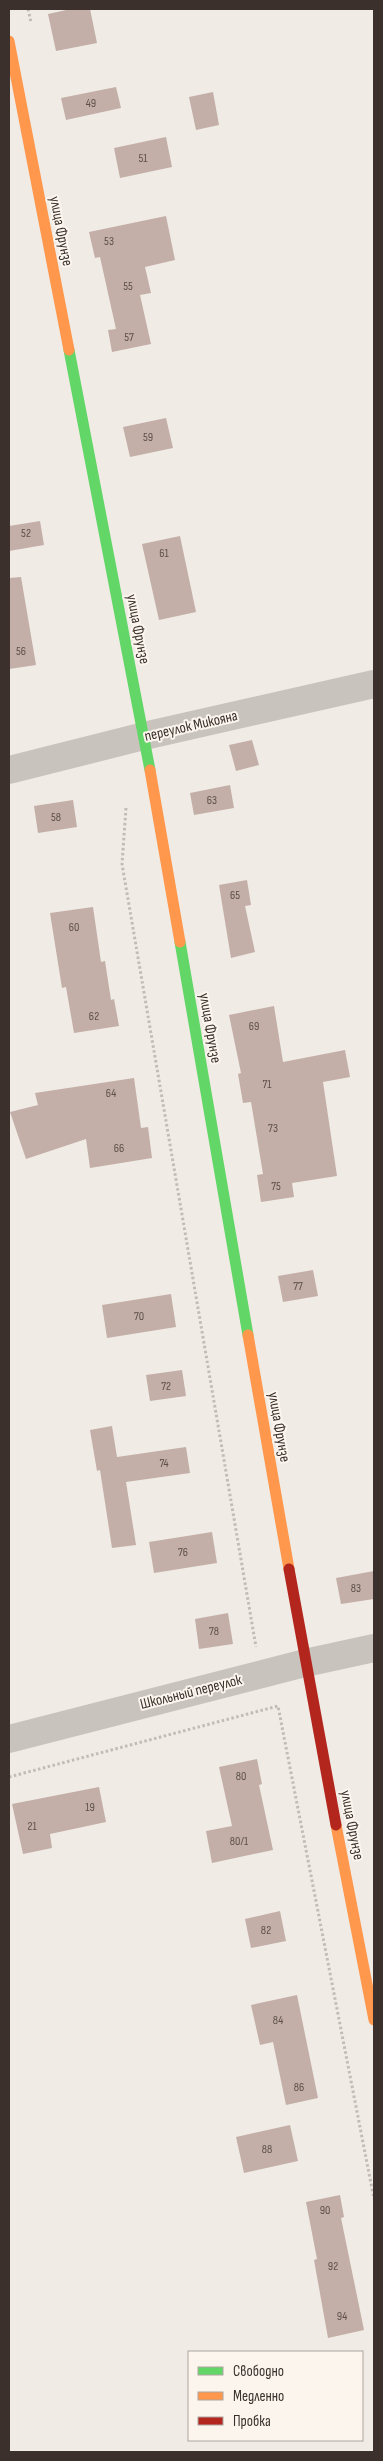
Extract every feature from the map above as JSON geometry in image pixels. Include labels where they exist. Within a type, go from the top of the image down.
[{"type":"street","name":"улица Фрунзе","points":[[9,41],[144,736],[305,1663],[374,2020]]},
{"type":"street","name":"переулок Микояна","points":[[9,770],[144,736],[374,684]]},
{"type":"street","name":"Школьный переулок","points":[[9,1739],[305,1663],[374,1648]]},
{"type":"path","points":[[9,1777],[278,1706],[374,2199]]},
{"type":"building","points":[[71,9],[90,9],[97,43],[56,51],[48,14]]},
{"type":"building","points":[[116,87],[121,108],[66,120],[61,98]]},
{"type":"building","points":[[213,92],[219,125],[196,130],[189,97]]},
{"type":"building","points":[[166,137],[172,167],[120,178],[114,148]]},
{"type":"building","points":[[166,216],[175,260],[145,267],[151,293],[140,295],[151,344],[112,352],[108,330],[116,329],[100,257],[95,258],[89,232]]},
{"type":"building","points":[[166,418],[173,448],[130,457],[123,427]]},
{"type":"building","points":[[40,521],[44,545],[9,551],[9,526]]},
{"type":"building","points":[[180,536],[196,612],[159,620],[142,544]]},
{"type":"building","points":[[21,577],[36,665],[9,669],[9,578]]},
{"type":"building","points":[[252,740],[259,765],[236,771],[229,745]]},
{"type":"building","points":[[230,785],[234,808],[194,815],[190,793]]},
{"type":"building","points":[[73,800],[77,827],[38,833],[34,806]]},
{"type":"building","points":[[247,880],[251,905],[245,906],[255,952],[231,958],[219,885]]},
{"type":"building","points":[[93,907],[101,962],[105,961],[111,1000],[114,999],[119,1026],[74,1033],[66,987],[62,988],[50,913]]},
{"type":"building","points":[[274,1006],[283,1062],[345,1050],[350,1077],[323,1082],[337,1176],[292,1183],[294,1197],[261,1202],[257,1175],[263,1174],[251,1102],[243,1103],[238,1074],[241,1073],[229,1015]]},
{"type":"building","points":[[134,1078],[141,1128],[148,1127],[152,1158],[90,1168],[86,1139],[26,1159],[10,1112],[38,1105],[35,1093]]},
{"type":"building","points":[[313,1270],[318,1296],[283,1302],[278,1276]]},
{"type":"building","points":[[171,1294],[176,1327],[107,1338],[102,1305]]},
{"type":"building","points":[[182,1370],[186,1396],[150,1401],[146,1375]]},
{"type":"building","points":[[112,1426],[117,1457],[186,1447],[190,1473],[126,1482],[136,1545],[112,1548],[100,1470],[97,1471],[90,1430]]},
{"type":"building","points":[[212,1532],[217,1563],[154,1573],[149,1542]]},
{"type":"building","points":[[374,1571],[374,1599],[341,1604],[336,1578]]},
{"type":"building","points":[[228,1613],[233,1644],[199,1649],[195,1619]]},
{"type":"building","points":[[257,1759],[262,1784],[259,1785],[273,1850],[212,1863],[206,1831],[232,1826],[219,1767]]},
{"type":"building","points":[[99,1787],[106,1822],[50,1834],[52,1848],[23,1854],[12,1804]]},
{"type":"building","points":[[280,1911],[286,1941],[251,1948],[245,1919]]},
{"type":"building","points":[[297,1995],[318,2098],[286,2105],[273,2042],[260,2045],[251,2005]]},
{"type":"building","points":[[290,2125],[298,2161],[244,2173],[236,2137]]},
{"type":"building","points":[[340,2195],[344,2217],[341,2218],[364,2330],[328,2338],[314,2260],[317,2259],[306,2202]]},
{"type":"traffic: fast","points":[[69,350],[150,770]]},
{"type":"traffic: fast","points":[[180,942],[248,1335]]},
{"type":"traffic: slow","points":[[9,41],[69,350]]},
{"type":"traffic: slow","points":[[150,770],[180,942]]},
{"type":"traffic: slow","points":[[248,1335],[289,1569]]},
{"type":"traffic: slow","points":[[336,1825],[374,2020]]},
{"type":"traffic: jam","points":[[289,1569],[336,1825]]}]
